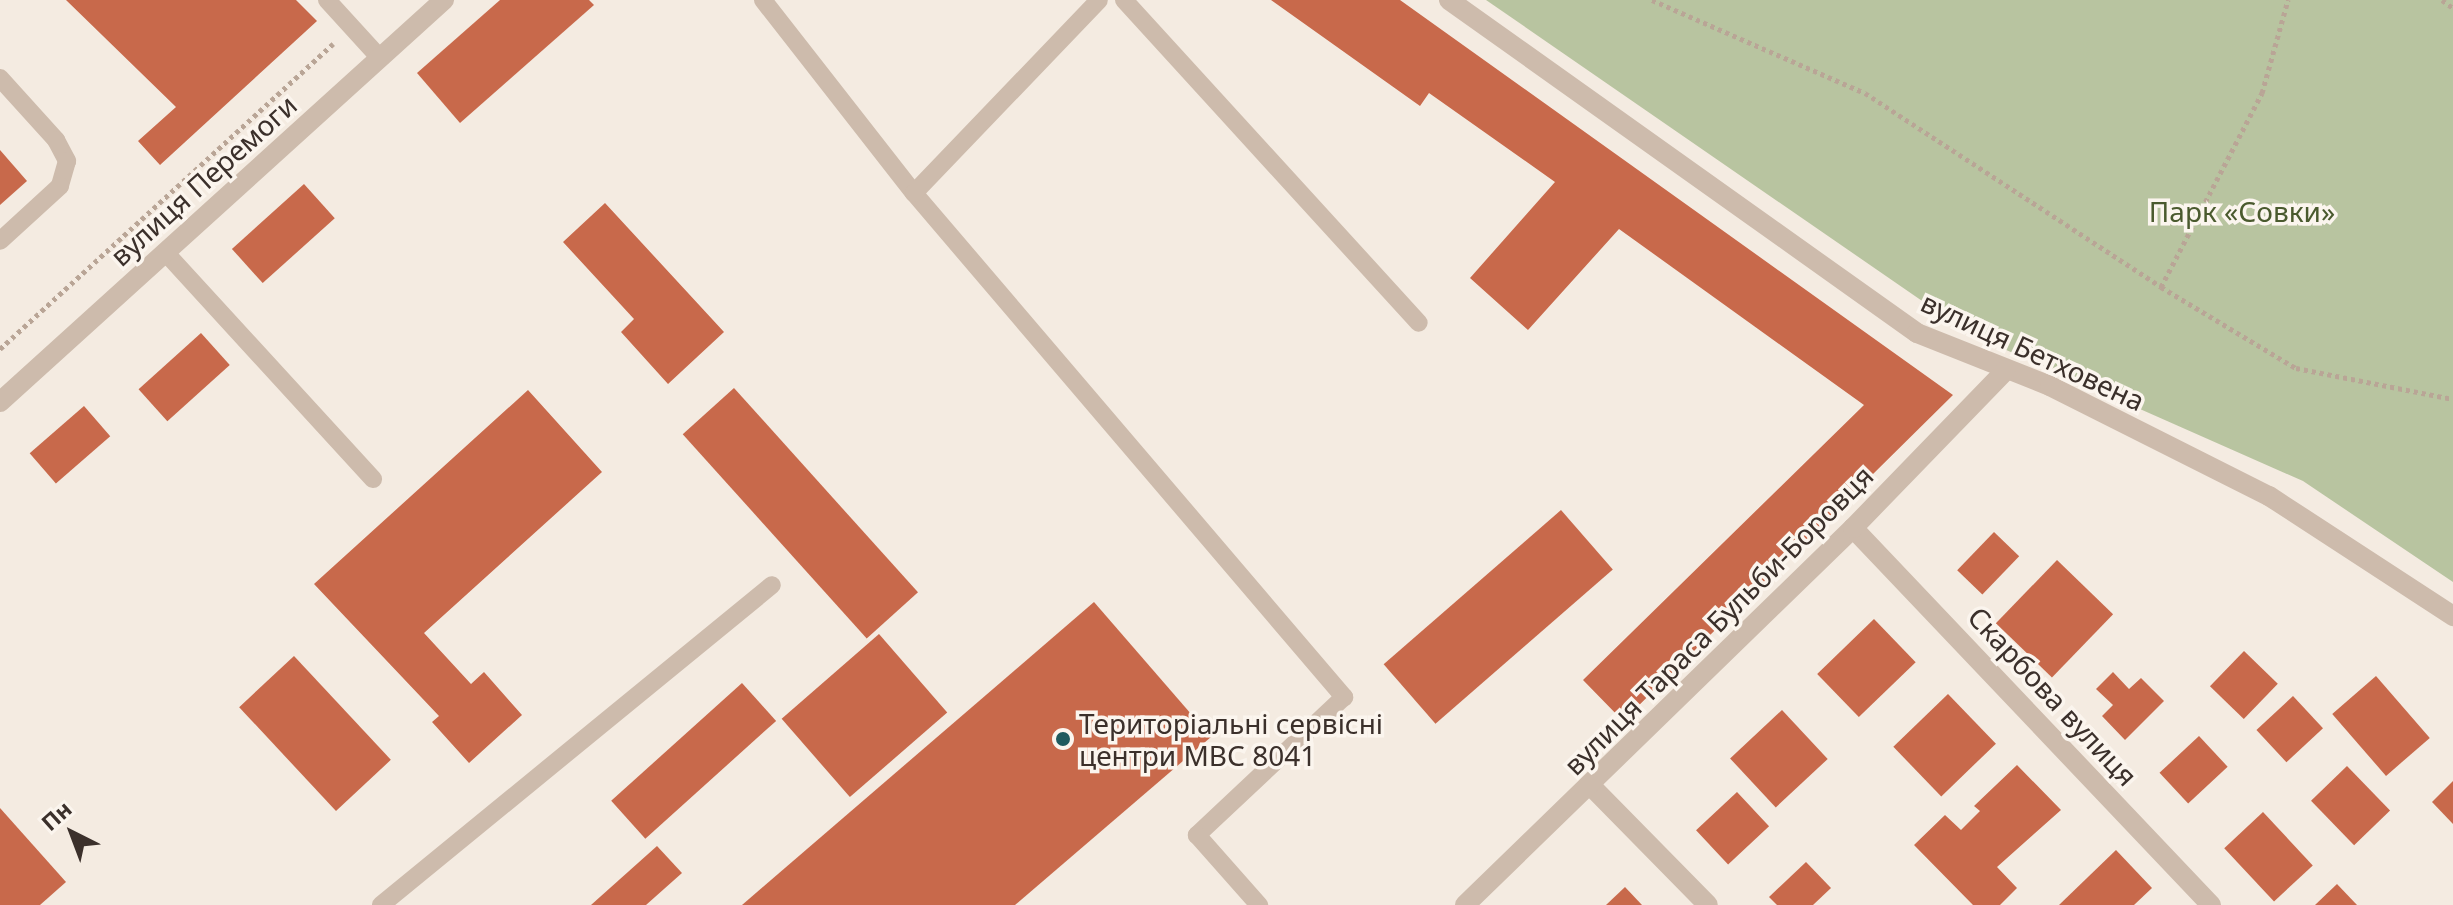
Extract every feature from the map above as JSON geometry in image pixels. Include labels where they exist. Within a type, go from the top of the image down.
[{"type":"street","name":"вулиця Перемоги","points":[[0,402],[444,0]]},
{"type":"street","name":"вулиця Бетховена","points":[[1449,0],[1917,333],[2050,386],[2269,496],[2453,616]]},
{"type":"street","name":"вулиця Тараса Бульби-Боровця","points":[[1465,905],[1853,528],[2006,370]]},
{"type":"street","name":"Скарбова вулиця","points":[[1853,528],[2211,905]]},
{"type":"street","points":[[1590,785],[1708,905]]},
{"type":"lane","points":[[327,0],[380,58]]},
{"type":"lane","points":[[763,0],[914,193],[1344,697],[1197,835],[1259,905]]},
{"type":"lane","points":[[914,193],[1099,0]]},
{"type":"lane","points":[[1124,0],[1419,323]]},
{"type":"lane","points":[[0,78],[56,140],[67,161],[60,186],[0,241]]},
{"type":"lane","points":[[165,252],[373,479]]},
{"type":"lane","points":[[381,905],[772,585]]},
{"type":"path","points":[[1652,0],[1865,93],[2161,287],[2296,368],[2453,399]]},
{"type":"path","points":[[2161,287],[2262,93],[2288,0]]},
{"type":"path","points":[[2442,0],[2453,8]]},
{"type":"path","points":[[0,349],[351,27]]},
{"type":"green space","name":"Парк «Совки»","points":[[1486,0],[2453,0],[2453,582],[2303,481],[1970,334]]},
{"type":"building","points":[[66,0],[296,0],[317,21],[160,165],[138,141],[176,107]]},
{"type":"building","points":[[500,0],[589,0],[594,5],[460,123],[417,73]]},
{"type":"building","points":[[1271,0],[1400,0],[1953,395],[1623,721],[1583,680],[1864,405],[1619,229],[1528,330],[1470,278],[1555,182],[1429,93],[1420,106]]},
{"type":"building","points":[[0,150],[27,181],[0,205]]},
{"type":"building","points":[[304,184],[335,218],[263,283],[232,249]]},
{"type":"building","points":[[605,203],[724,332],[668,384],[621,332],[634,319],[563,242]]},
{"type":"building","points":[[201,333],[230,365],[167,421],[139,389]]},
{"type":"building","points":[[734,388],[918,592],[867,639],[683,434]]},
{"type":"building","points":[[528,390],[602,472],[424,633],[471,684],[484,672],[522,715],[469,763],[432,722],[439,716],[314,584]]},
{"type":"building","points":[[84,406],[110,436],[56,483],[30,453]]},
{"type":"building","points":[[1561,510],[1613,570],[1435,724],[1384,664]]},
{"type":"building","points":[[1994,532],[2019,556],[1982,594],[1957,570]]},
{"type":"building","points":[[2057,560],[2113,614],[2052,677],[1996,623]]},
{"type":"building","points":[[1094,602],[1211,737],[1015,905],[742,905]]},
{"type":"building","points":[[1874,619],[1916,662],[1859,717],[1817,674]]},
{"type":"building","points":[[879,634],[947,712],[850,797],[782,719]]},
{"type":"building","points":[[2244,651],[2278,684],[2244,719],[2210,686]]},
{"type":"building","points":[[294,656],[391,760],[336,811],[239,707]]},
{"type":"building","points":[[2113,672],[2129,689],[2141,678],[2164,701],[2125,740],[2102,716],[2113,705],[2096,689]]},
{"type":"building","points":[[2376,676],[2430,738],[2386,776],[2332,714]]},
{"type":"building","points":[[742,683],[776,721],[645,839],[611,801]]},
{"type":"building","points":[[1948,694],[1996,744],[1941,796],[1893,747]]},
{"type":"building","points":[[2293,696],[2323,728],[2286,762],[2256,730]]},
{"type":"building","points":[[1782,710],[1828,759],[1776,807],[1730,758]]},
{"type":"building","points":[[2199,736],[2228,767],[2188,804],[2160,773]]},
{"type":"building","points":[[2017,765],[2061,810],[1997,867],[2017,888],[2000,905],[1973,905],[1914,845],[1945,815],[1961,830],[1980,811],[1974,806]]},
{"type":"building","points":[[2347,766],[2390,811],[2354,845],[2311,801]]},
{"type":"building","points":[[2453,781],[2453,824],[2432,802]]},
{"type":"building","points":[[1737,792],[1769,826],[1728,865],[1696,830]]},
{"type":"building","points":[[0,808],[66,882],[40,905],[0,905]]},
{"type":"building","points":[[2263,812],[2313,865],[2274,902],[2224,848]]},
{"type":"building","points":[[657,846],[682,873],[646,905],[591,905]]},
{"type":"building","points":[[2116,850],[2152,888],[2134,905],[2059,905]]},
{"type":"building","points":[[1806,862],[1831,888],[1813,905],[1777,905],[1769,897]]},
{"type":"building","points":[[2337,884],[2357,905],[2315,905]]},
{"type":"building","points":[[1625,887],[1642,905],[1606,905]]},
{"type":"place","name":"Територіальні сервісні центри МВС 8041","points":[[1063,739]]}]
